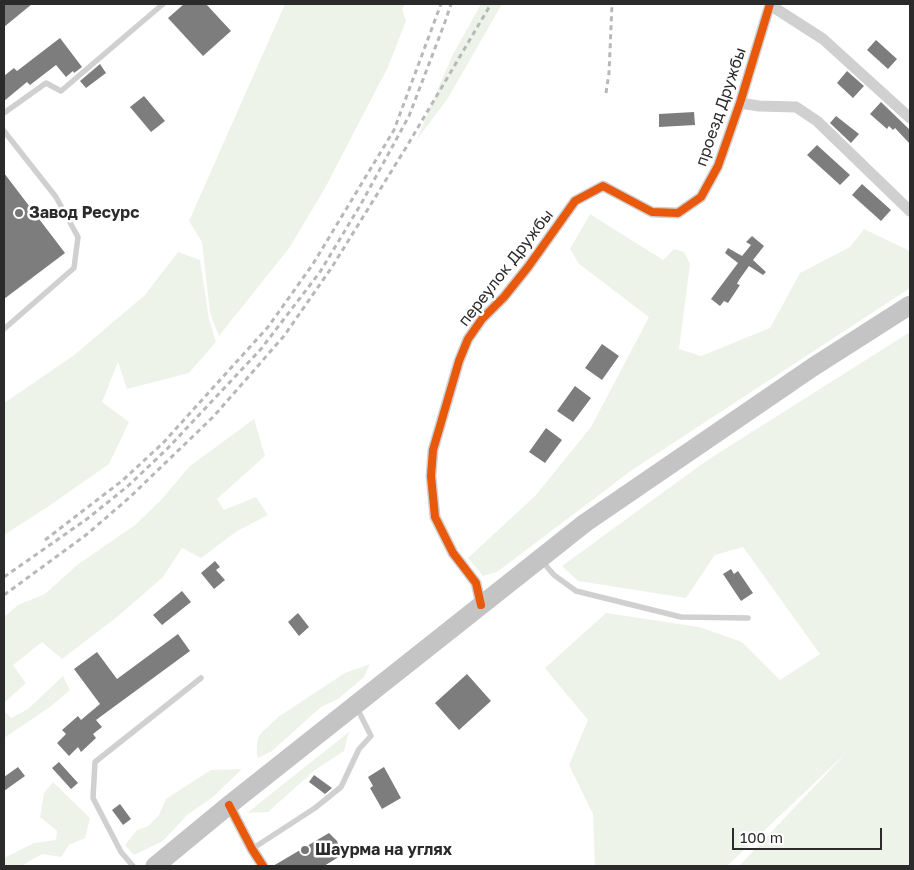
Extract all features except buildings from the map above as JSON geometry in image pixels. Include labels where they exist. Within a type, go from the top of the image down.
[{"type":"main road","points":[[155,866],[585,522],[813,367],[910,305]]},
{"type":"street","name":"проезд Дружбы","points":[[626,199],[652,212],[678,213],[701,198],[718,166],[740,103],[770,4],[823,39],[910,118]]},
{"type":"street","points":[[740,103],[759,106],[796,106],[817,121],[910,211]]},
{"type":"street","name":"переулок Дружбы","points":[[481,605],[476,583],[453,553],[435,517],[431,476],[433,450],[459,361],[468,339],[528,267],[575,201],[602,186],[626,199]]},
{"type":"street","points":[[229,805],[263,866]]},
{"type":"lane","points":[[4,113],[46,83],[62,91],[163,4]]},
{"type":"lane","points":[[4,131],[56,197],[78,237],[74,268],[4,329]]},
{"type":"lane","points":[[540,559],[554,575],[576,591],[681,617],[748,618]]},
{"type":"lane","points":[[134,866],[121,852],[93,798],[95,762],[201,678]]},
{"type":"lane","points":[[252,849],[315,808],[341,787],[359,748],[371,736],[355,705]]},
{"type":"shaded area","points":[[285,4],[405,4],[402,9],[406,21],[388,67],[325,188],[290,247],[219,336],[210,313],[202,242],[189,221]]},
{"type":"shaded area","points":[[481,4],[502,4],[448,98],[416,141],[452,56]]},
{"type":"shaded area","points":[[590,214],[663,260],[674,249],[684,252],[690,264],[679,349],[701,356],[770,328],[800,273],[850,247],[864,229],[910,251],[910,288],[632,470],[497,572],[483,576],[468,558],[536,495],[591,427],[649,317],[579,264],[570,249]]},
{"type":"shaded area","points":[[178,252],[200,260],[209,319],[216,342],[189,373],[127,389],[118,362],[102,402],[129,422],[109,464],[4,535],[4,403],[73,356],[145,295]]},
{"type":"shaded area","points":[[910,332],[910,866],[739,866],[847,752],[727,866],[595,866],[593,814],[569,765],[588,720],[545,668],[606,613],[699,627],[742,642],[780,680],[820,654],[743,547],[715,555],[686,598],[578,581],[562,566],[706,461]]},
{"type":"shaded area","points":[[254,419],[265,456],[217,499],[224,510],[256,497],[268,515],[237,531],[201,558],[182,548],[163,577],[117,617],[62,659],[42,642],[13,665],[26,683],[4,703],[4,617],[18,605],[45,594],[77,565],[135,525],[161,500],[190,466]]},
{"type":"shaded area","points":[[370,664],[364,677],[338,699],[321,707],[272,751],[258,758],[258,738],[278,717],[345,673]]},
{"type":"shaded area","points":[[63,676],[70,690],[50,707],[4,738],[4,711],[11,718],[28,709]]},
{"type":"shaded area","points":[[349,732],[344,751],[315,770],[268,812],[247,813]]},
{"type":"shaded area","points":[[242,769],[213,797],[187,815],[163,841],[134,855],[125,845],[137,830],[148,826],[159,815],[166,799],[178,791],[211,770]]},
{"type":"shaded area","points":[[53,782],[90,818],[85,838],[69,845],[61,857],[42,854],[21,866],[4,866],[4,858],[34,843],[56,840],[57,831],[40,817],[44,793]]},
{"type":"railway","points":[[45,540],[123,480],[163,443],[268,327],[313,264],[394,130],[441,4]]},
{"type":"railway","points":[[4,577],[87,519],[128,486],[167,449],[261,349],[320,272],[361,204],[409,116],[451,4]]},
{"type":"railway","points":[[4,595],[86,535],[130,497],[214,416],[284,336],[332,267],[407,146],[491,4]]},
{"type":"railway","points":[[606,93],[609,73],[612,4]]},
{"type":"cycle path","points":[[481,605],[476,583],[453,553],[435,517],[431,476],[433,450],[459,361],[468,339],[482,319],[504,297],[528,267],[575,201],[603,186],[652,212],[678,213],[701,197],[718,166],[740,103],[770,4]]},
{"type":"cycle path","points":[[229,805],[263,866]]},
{"type":"place","name":"Завод Ресурс","points":[[19,213]]},
{"type":"place","name":"Шаурма на углях","points":[[305,850]]}]
